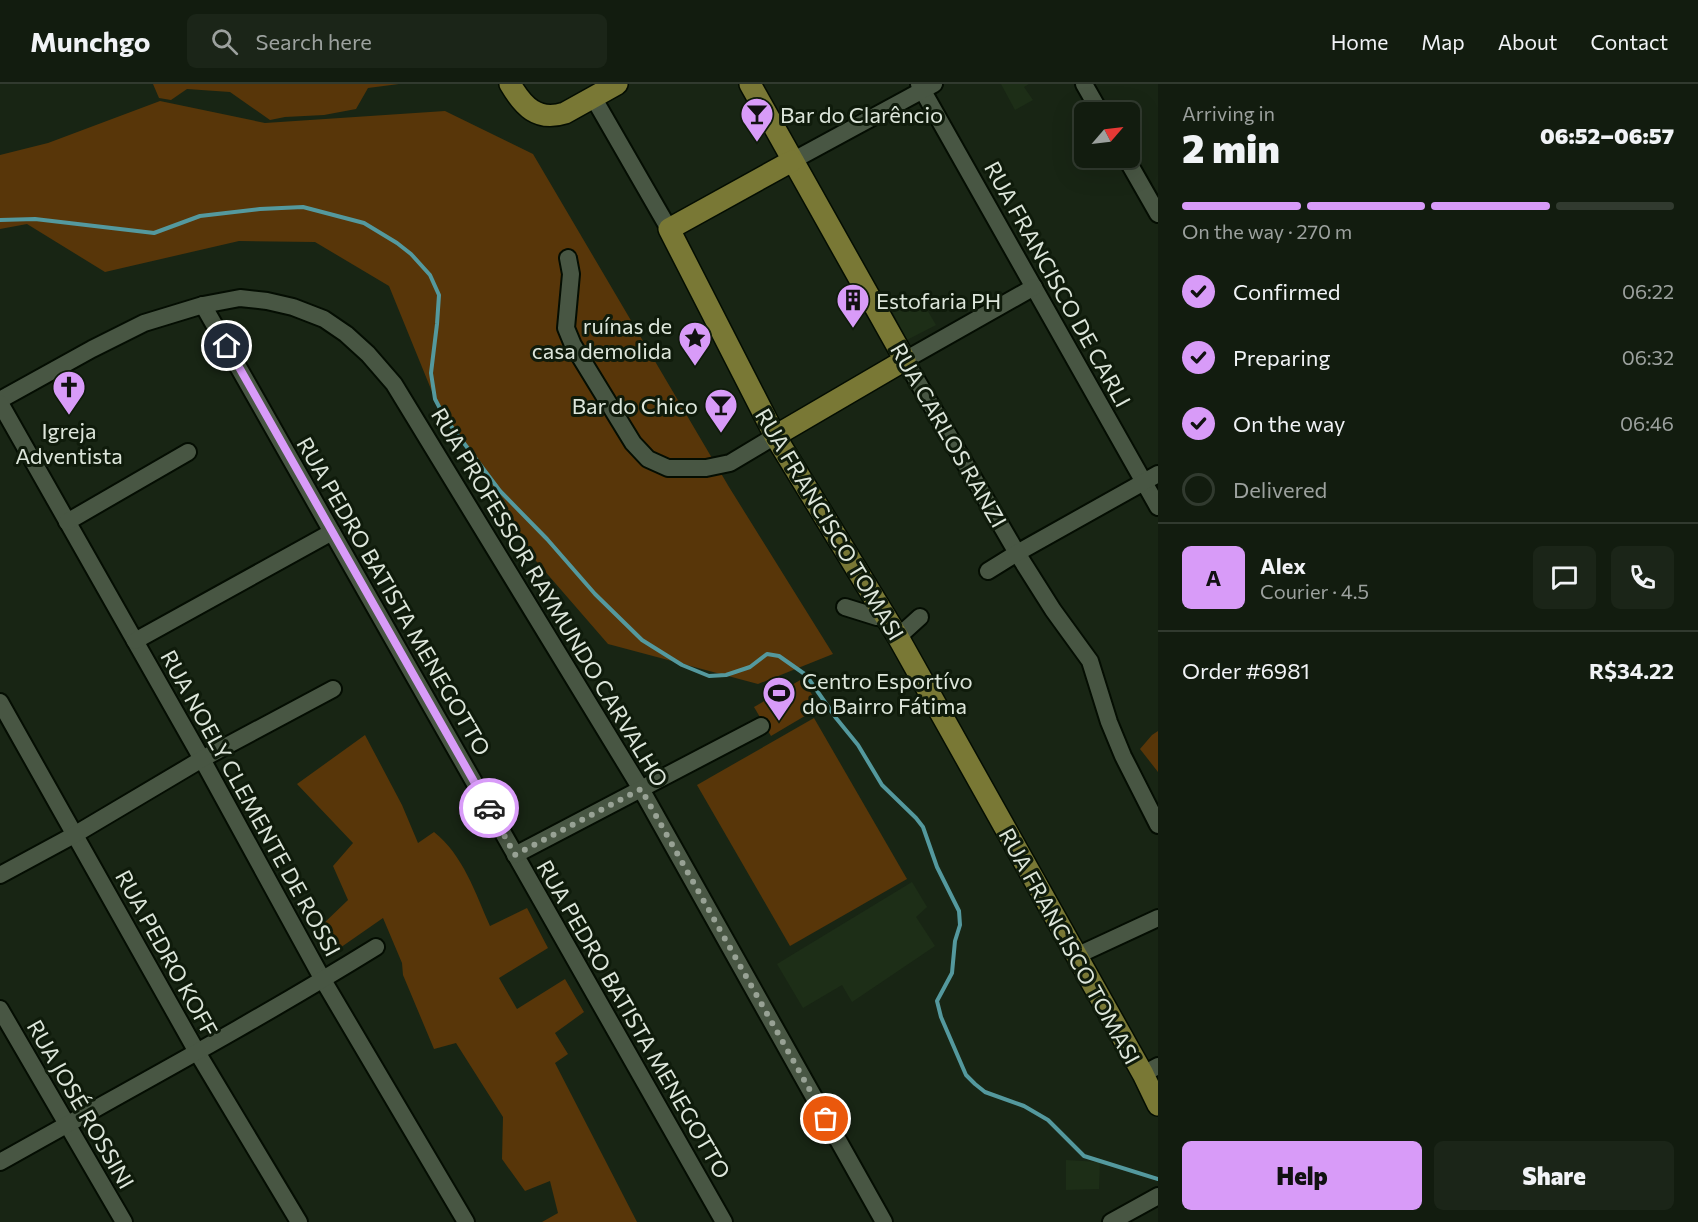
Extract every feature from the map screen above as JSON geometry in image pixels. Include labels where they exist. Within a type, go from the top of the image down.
[{"type":"main road","points":[[510,84],[530,110],[543,116],[565,113],[617,84]]},
{"type":"main road","name":"RUA CARLOS RANZI","points":[[750,84],[905,360]]},
{"type":"main road","points":[[669,229],[792,161]]},
{"type":"main road","name":"RUA FRANCISCO TOMASI","points":[[669,229],[775,436],[898,637],[1076,956],[1150,1070],[1158,1105]]},
{"type":"main road","points":[[775,436],[905,360]]},
{"type":"street","points":[[1084,84],[1094,102]]},
{"type":"street","points":[[792,161],[926,86]]},
{"type":"street","name":"RUA FRANCISCO DE CARLI","points":[[926,86],[1034,287],[1151,478],[1158,507]]},
{"type":"street","name":"RUA FRANCISCO TOMASI","points":[[593,97],[669,229]]},
{"type":"street","points":[[1132,168],[1158,214]]},
{"type":"street","points":[[568,258],[571,274],[566,328],[573,345],[633,443],[648,459],[668,468],[706,468],[730,463],[775,436]]},
{"type":"street","points":[[905,360],[1034,287]]},
{"type":"street","name":"RUA PROFESSOR RAYMUNDO CARVALHO","points":[[0,402],[92,349],[144,323],[203,305],[240,298],[293,307],[324,319],[346,334],[368,354],[394,384],[641,789],[884,1222]]},
{"type":"street","name":"RUA PEDRO BATISTA MENEGOTTO","points":[[203,305],[724,1222]]},
{"type":"street","name":"RUA CARLOS RANZI","points":[[905,360],[1017,553],[1090,661],[1109,722],[1158,825]]},
{"type":"street","name":"RUA NOELY CLEMENTE DE ROSSI","points":[[0,402],[202,759],[322,980],[466,1222]]},
{"type":"street","points":[[67,522],[188,452]]},
{"type":"street","points":[[988,571],[1151,478]]},
{"type":"street","points":[[135,641],[332,532]]},
{"type":"street","points":[[845,607],[887,618]]},
{"type":"street","points":[[898,637],[920,617]]},
{"type":"street","points":[[0,875],[74,835],[202,759],[333,689]]},
{"type":"street","name":"RUA PEDRO KOFF","points":[[0,702],[197,1052],[299,1222]]},
{"type":"street","points":[[515,855],[761,726]]},
{"type":"street","points":[[1076,956],[1158,918]]},
{"type":"street","points":[[0,1162],[197,1052],[376,947]]},
{"type":"street","name":"RUA JOSÉ ROSSINI","points":[[0,1009],[124,1222]]},
{"type":"street","points":[[1111,1222],[1158,1196]]},
{"type":"shaded area","points":[[153,84],[399,84],[368,88],[356,109],[324,115],[270,120],[230,92],[187,89],[171,100],[159,98]]},
{"type":"shaded area","points":[[1001,84],[1029,84],[1024,87],[1033,100],[1015,110]]},
{"type":"shaded area","points":[[160,101],[265,123],[445,111],[533,154],[729,487],[833,654],[758,684],[608,644],[536,561],[435,399],[389,286],[315,242],[239,241],[105,272],[27,224],[0,229],[0,155],[48,143]]},
{"type":"shaded area","points":[[919,296],[936,325],[907,340],[892,311]]},
{"type":"shaded area","name":"Centro Esportívo do Bairro Fátima","points":[[802,679],[820,707],[771,736],[754,707]]},
{"type":"shaded area","points":[[814,718],[907,879],[790,946],[697,785]]},
{"type":"shaded area","points":[[1158,731],[1158,772],[1140,749]]},
{"type":"shaded area","points":[[365,735],[402,805],[418,843],[434,832],[444,841],[461,863],[490,926],[527,908],[548,948],[499,978],[517,1009],[565,979],[584,1012],[555,1033],[568,1054],[555,1063],[637,1222],[542,1222],[558,1213],[550,1181],[525,1191],[502,1159],[503,1117],[456,1043],[434,1049],[403,975],[402,963],[383,918],[337,950],[322,925],[348,900],[333,866],[353,843],[297,784]]},
{"type":"shaded area","points":[[912,882],[927,907],[916,917],[935,946],[852,1002],[842,985],[803,1008],[777,964]]},
{"type":"shaded area","points":[[1066,1160],[1100,1162],[1099,1189],[1066,1190]]},
{"type":"waterway","points":[[0,220],[35,219],[154,233],[200,216],[303,207],[364,223],[411,254],[430,275],[439,295],[431,373],[435,399],[445,418],[500,491],[547,539],[595,594],[642,640],[682,665],[709,676],[726,675],[750,667],[767,654],[779,656],[806,675],[858,745],[882,785],[923,827],[937,867],[959,911],[960,925],[955,941],[952,973],[937,1001],[941,1017],[966,1075],[985,1092],[1024,1106],[1048,1120],[1084,1156],[1158,1179]]},
{"type":"way so far","points":[[489,808],[515,855],[641,789],[826,1119]]},
{"type":"place","name":"Bar do Clarêncio","points":[[757,143]]},
{"type":"place","name":"Estofaria PH","points":[[853,329]]},
{"type":"place","name":"ruínas de casa demolida","points":[[695,367]]},
{"type":"place","name":"Igreja Adventista","points":[[69,416]]},
{"type":"place","name":"Bar do Chico","points":[[721,434]]},
{"type":"place","name":"Centro Esportívo do Bairro Fátima","points":[[779,722]]},
{"type":"route","points":[[227,346],[489,808]]}]
